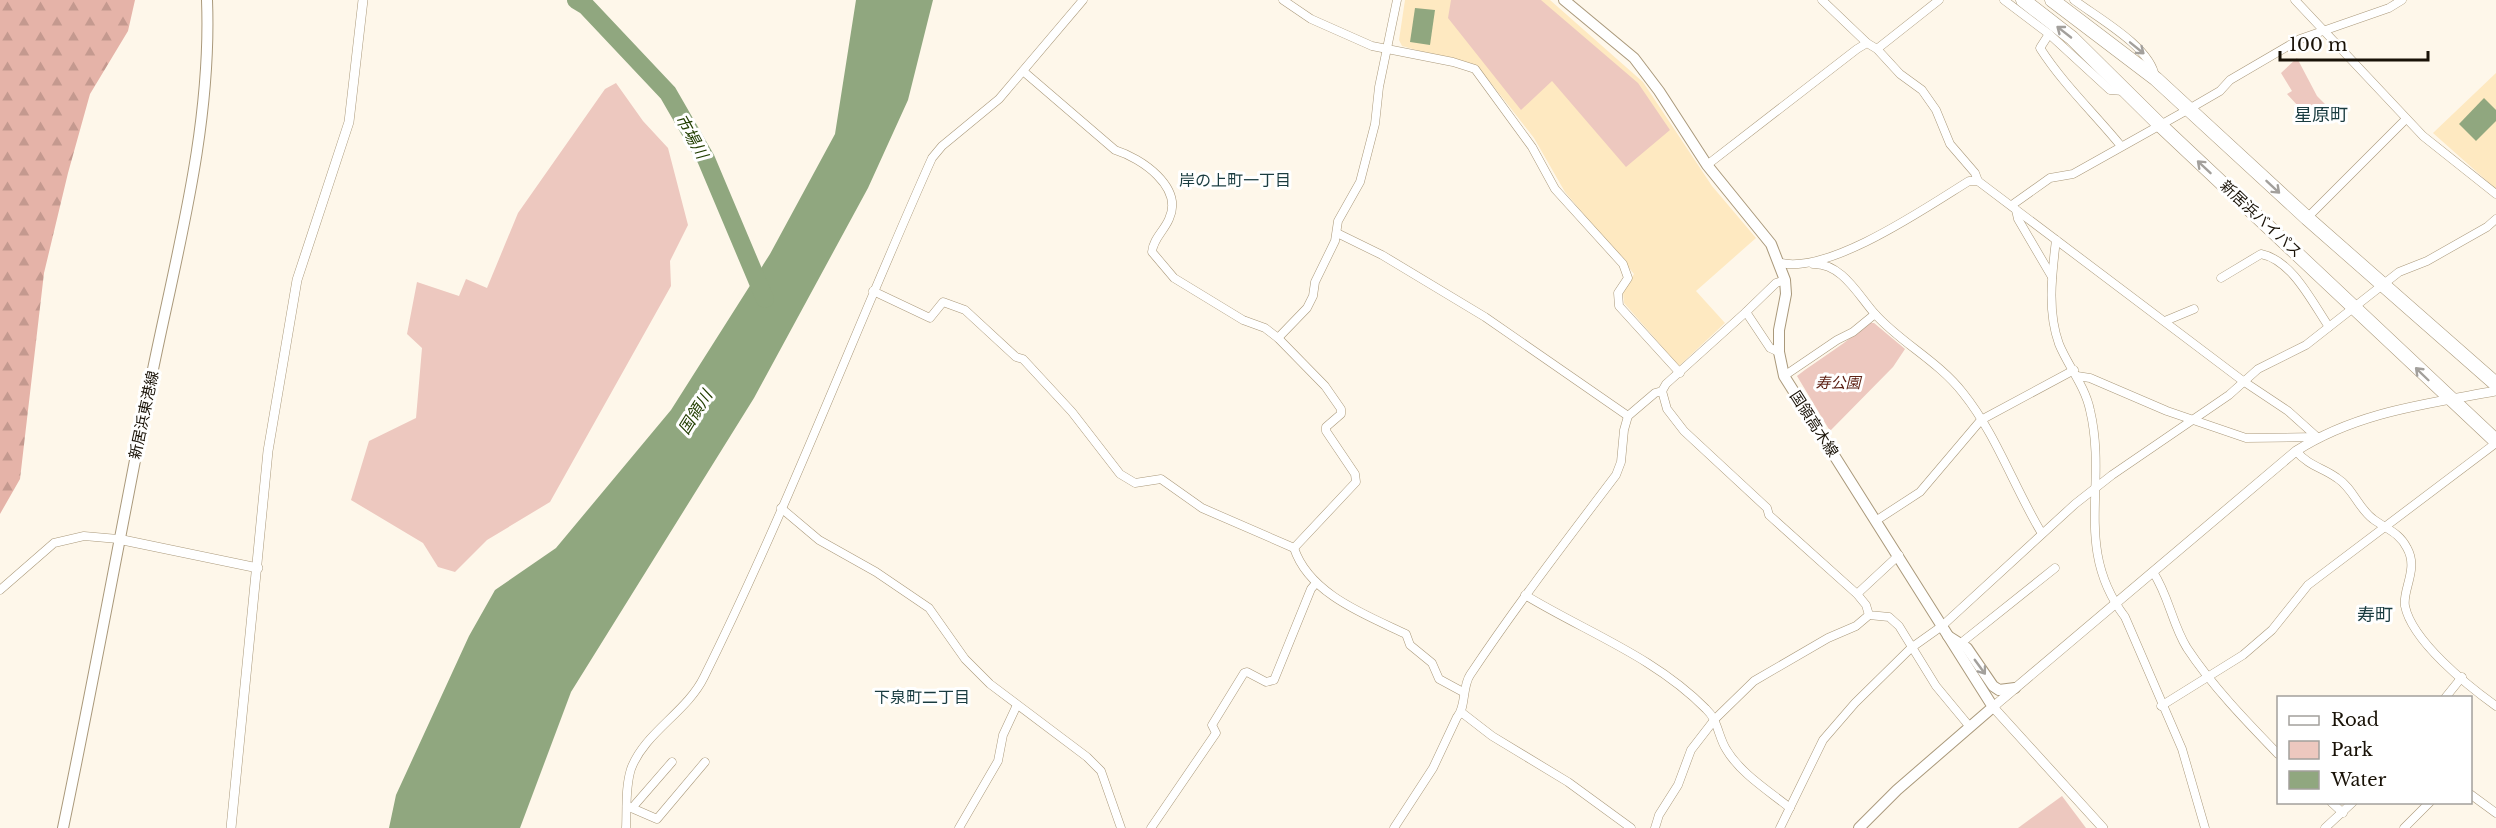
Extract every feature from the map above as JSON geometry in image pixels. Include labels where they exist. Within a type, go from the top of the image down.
[{"type":"highway","name":"新居浜バイパス","points":[[2023,0],[2072,38],[2159,124],[2496,442]]},
{"type":"highway","points":[[2052,0],[2156,79],[2307,218],[2496,384]]},
{"type":"main road","name":"新居浜東港線","points":[[63,828],[118,539],[195,162],[205,86],[207,0]]},
{"type":"main road","name":"国領高木線","points":[[1564,0],[1634,58],[1659,91],[1707,165],[1771,244],[1781,263],[1785,280],[1779,352],[1784,376],[1993,707]]},
{"type":"main road","points":[[1945,631],[1961,643],[1993,686],[1999,690],[2015,688]]},
{"type":"main road","points":[[1859,828],[1897,790],[1993,707]]},
{"type":"street","points":[[231,828],[268,451],[297,280],[349,122],[363,0]]},
{"type":"street","points":[[626,828],[630,807],[628,784],[636,759],[703,680],[781,508],[932,158],[942,146],[999,99],[1083,0]]},
{"type":"street","points":[[1283,0],[1311,19],[1372,46],[1453,62],[1475,69],[1526,138],[1556,189],[1623,264],[1628,278],[1618,293],[1619,306],[1680,373]]},
{"type":"street","points":[[1278,338],[1310,302],[1337,233],[1338,221],[1360,182],[1368,156],[1397,0]]},
{"type":"street","points":[[1822,0],[1867,44],[1877,49],[1900,74],[1922,90],[1936,110],[1950,144],[1975,173],[1978,181],[2243,381],[2288,411],[2317,437]]},
{"type":"street","points":[[1877,49],[1939,0]]},
{"type":"street","points":[[2004,0],[2049,34],[2110,90],[2128,91]]},
{"type":"street","points":[[2074,0],[2143,52],[2154,67],[2156,79]]},
{"type":"street","points":[[2295,0],[2406,119],[2496,194]]},
{"type":"street","points":[[2014,208],[2050,178],[2073,174],[2220,91],[2230,80],[2300,39],[2389,8],[2402,0]]},
{"type":"street","points":[[2049,34],[2040,48],[2056,73],[2121,146]]},
{"type":"street","points":[[1707,165],[1867,44]]},
{"type":"street","points":[[1023,71],[1115,150],[1134,156],[1169,190],[1173,204],[1170,218],[1153,245],[1152,252],[1174,278],[1244,320],[1265,328],[1278,338],[1325,386],[1341,409],[1341,414],[1326,427],[1326,431],[1355,474],[1356,482],[1294,548]]},
{"type":"street","points":[[2307,218],[2406,119]]},
{"type":"street","points":[[1803,264],[1884,233],[1969,181],[1978,181]]},
{"type":"street","points":[[2014,208],[2018,219],[2052,277]]},
{"type":"street","points":[[1780,828],[1823,740],[1911,648],[1945,631],[2041,532],[2097,487],[2194,420],[2258,369],[2306,345],[2383,283],[2399,272],[2427,261],[2487,227],[2496,219]]},
{"type":"street","points":[[1337,233],[1382,255],[1485,316],[1628,416]]},
{"type":"street","points":[[2056,240],[2052,277],[2053,317],[2059,344],[2075,373],[2090,409],[2097,487],[2093,509],[2095,548],[2103,582],[2125,617],[2161,706],[2182,749],[2205,828]]},
{"type":"street","points":[[2222,278],[2261,254],[2273,256],[2292,274],[2329,327]]},
{"type":"street","points":[[1781,263],[1821,264],[1837,271],[1875,314],[1941,370],[1963,393],[1981,420],[2041,532]]},
{"type":"street","points":[[1394,828],[1433,768],[1461,712],[1467,680],[1525,595],[1616,475],[1621,462],[1624,430],[1628,416],[1655,393],[1662,391],[1776,283],[1785,280]]},
{"type":"street","points":[[873,291],[930,318],[943,302],[965,310],[1044,380],[1120,474],[1135,483],[1161,479],[1202,508],[1294,548],[1298,560],[1316,583],[1348,606],[1406,634],[1410,645],[1432,663],[1439,679],[1463,693]]},
{"type":"street","points":[[2165,321],[2194,309]]},
{"type":"street","points":[[1746,312],[1770,348],[1779,352]]},
{"type":"street","points":[[1784,376],[1837,340],[1853,332],[1875,314]]},
{"type":"street","points":[[1877,520],[1920,492],[1981,420],[2075,373],[2246,438],[2317,437]]},
{"type":"street","points":[[1662,391],[1667,409],[1684,431],[1767,508],[1769,515],[1857,594],[1866,605],[1869,615]]},
{"type":"street","points":[[2101,828],[1993,707],[2296,451],[2317,437],[2370,416],[2496,391]]},
{"type":"street","points":[[2161,706],[2243,655],[2272,630],[2308,585],[2496,442]]},
{"type":"street","points":[[2296,451],[2314,468],[2337,478],[2373,520],[2397,533],[2409,549],[2411,570],[2404,604],[2415,627],[2431,648],[2496,706]]},
{"type":"street","points":[[781,508],[819,540],[876,572],[929,609],[965,659],[990,684],[1101,771],[1122,828]]},
{"type":"street","points":[[0,590],[54,543],[84,536],[118,539],[258,568]]},
{"type":"street","points":[[1857,594],[1899,555]]},
{"type":"street","points":[[1961,643],[2055,568]]},
{"type":"street","points":[[2153,572],[2166,594],[2180,635],[2209,676],[2277,753]]},
{"type":"street","points":[[1151,828],[1216,733],[1212,725],[1244,673],[1247,672],[1266,682],[1274,680],[1311,589],[1316,583]]},
{"type":"street","points":[[1525,595],[1628,650],[1673,681],[1715,719],[1726,750],[1755,780],[1790,808]]},
{"type":"street","points":[[1655,828],[1659,815],[1678,784],[1691,750],[1715,719],[1754,681],[1828,638],[1856,626],[1869,615],[1889,617],[1899,626],[1935,686],[1970,727]]},
{"type":"street","points":[[2447,696],[2462,677]]},
{"type":"street","points":[[959,828],[998,761],[1003,735],[1017,705]]},
{"type":"street","points":[[1461,712],[1492,736],[1568,782],[1631,828]]},
{"type":"street","points":[[630,807],[672,762]]},
{"type":"street","points":[[630,807],[657,819],[705,762]]},
{"type":"street","points":[[2472,795],[2496,813]]},
{"type":"street","points":[[2333,804],[2343,813]]},
{"type":"street","points":[[2325,828],[2351,804]]},
{"type":"street","points":[[2404,828],[2428,804]]},
{"type":"shaded area","points":[[1405,0],[1550,0],[1643,82],[1712,186],[1756,238],[1696,291],[1725,323],[1679,366],[1624,303],[1623,292],[1634,274],[1565,192],[1534,138],[1479,68],[1402,46],[1399,40]]},
{"type":"shaded area","points":[[2496,73],[2496,189],[2433,133]]},
{"type":"green space","points":[[0,0],[135,0],[128,31],[90,94],[68,173],[44,273],[20,479],[0,514]]},
{"type":"green space","points":[[1451,0],[1541,0],[1638,83],[1670,130],[1626,167],[1552,81],[1521,110],[1448,18]]},
{"type":"green space","points":[[2297,58],[2317,96],[2332,111],[2320,120],[2310,119],[2287,94],[2292,91],[2281,73]]},
{"type":"green space","points":[[616,83],[643,121],[668,148],[688,225],[670,261],[671,286],[550,502],[487,540],[455,572],[438,567],[423,543],[351,500],[369,441],[416,418],[422,348],[407,334],[417,282],[459,296],[466,279],[487,288],[518,213],[605,89]]},
{"type":"green space","name":"寿公園","points":[[1867,323],[1874,323],[1905,349],[1893,367],[1830,431],[1797,376],[1843,344]]},
{"type":"green space","points":[[2062,796],[2086,828],[2018,828]]},
{"type":"water","name":"国領川","points":[[856,0],[933,0],[908,100],[868,188],[754,398],[571,692],[520,828],[389,828],[396,795],[469,636],[495,590],[556,548],[671,410],[770,254],[835,134]]},
{"type":"water","points":[[1415,8],[1435,10],[1430,45],[1410,42]]},
{"type":"water","points":[[2484,98],[2496,110],[2496,121],[2476,141],[2459,124]]},
{"type":"waterway","name":"市場川","points":[[576,0],[586,6],[668,93],[706,159],[765,299]]},
{"type":"district","name":"星原町","points":[[2321,115]]},
{"type":"district","name":"岸の上町一丁目","points":[[1235,180]]},
{"type":"district","name":"寿町","points":[[2375,615]]},
{"type":"district","name":"下泉町二丁目","points":[[922,697]]}]
